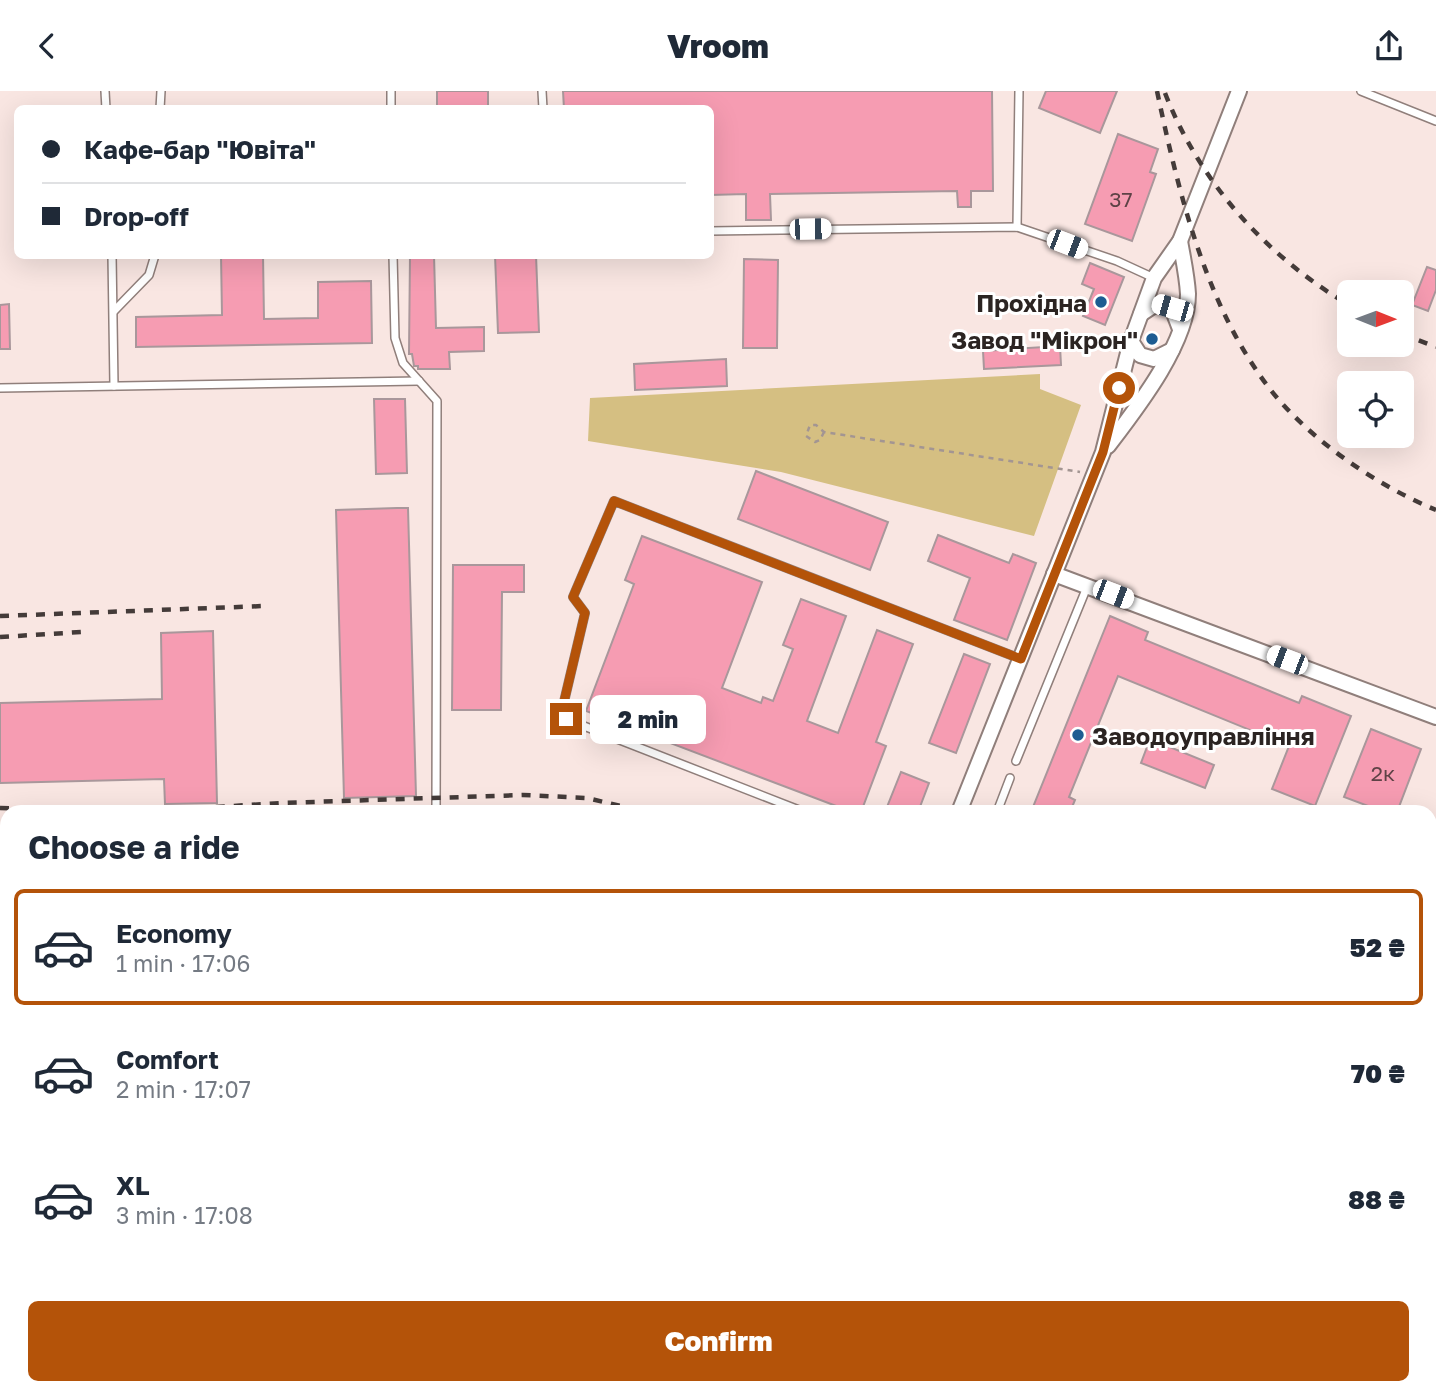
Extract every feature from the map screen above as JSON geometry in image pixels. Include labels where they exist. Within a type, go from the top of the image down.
[{"type":"street","points":[[963,805],[1103,452],[1131,341],[1154,278],[1180,241],[1239,91]]},
{"type":"street","points":[[1103,452],[1172,349],[1180,329],[1188,296],[1180,241]]},
{"type":"street","points":[[1141,314],[1156,304],[1172,308],[1180,329]]},
{"type":"street","points":[[1131,341],[1140,355],[1154,359],[1172,349]]},
{"type":"street","points":[[1054,574],[1088,584],[1436,717]]},
{"type":"lane","points":[[1017,227],[1019,91]]},
{"type":"lane","points":[[1361,91],[1436,121]]},
{"type":"lane","points":[[714,231],[1017,227],[1117,261],[1154,278]]},
{"type":"lane","points":[[112,259],[114,386]]},
{"type":"lane","points":[[114,311],[149,275],[154,259]]},
{"type":"lane","points":[[393,259],[395,338],[403,363],[436,401],[436,805]]},
{"type":"lane","points":[[0,388],[419,381]]},
{"type":"lane","points":[[786,805],[566,719],[563,706],[585,613],[573,597],[614,501],[1021,659]]},
{"type":"lane","points":[[1016,761],[1088,584]]},
{"type":"lane","points":[[1000,805],[1010,778]]},
{"type":"path","points":[[824,432],[820,440],[815,442],[806,436],[810,425],[821,427],[824,432],[1094,475]]},
{"type":"shaded area","points":[[1040,374],[1040,389],[1081,405],[1034,536],[781,472],[588,441],[590,398]]},
{"type":"building","points":[[437,91],[488,91],[488,105],[437,105]]},
{"type":"building","points":[[563,91],[992,91],[993,191],[971,191],[971,207],[958,207],[957,191],[770,194],[771,220],[746,220],[746,194],[714,195],[714,105],[564,105]]},
{"type":"building","points":[[1046,91],[1117,91],[1100,133],[1039,108]]},
{"type":"building","points":[[1118,134],[1158,149],[1150,172],[1156,174],[1132,241],[1085,224]]},
{"type":"building","points":[[221,259],[263,259],[264,319],[318,318],[318,282],[371,281],[372,343],[136,347],[136,317],[222,315]]},
{"type":"building","points":[[410,259],[434,259],[436,328],[484,327],[484,351],[449,352],[450,369],[418,369],[418,366],[414,366],[412,354],[409,354]]},
{"type":"building","points":[[495,259],[536,259],[539,332],[498,333]]},
{"type":"building","points":[[744,259],[778,260],[777,348],[743,348]]},
{"type":"building","name":"Прохідна","points":[[1090,263],[1124,277],[1105,325],[1083,316],[1094,289],[1082,284]]},
{"type":"building","points":[[1427,267],[1436,270],[1436,290],[1428,311],[1414,306]]},
{"type":"building","points":[[9,304],[10,349],[0,349],[0,305]]},
{"type":"building","points":[[1060,346],[1061,365],[984,369],[983,351]]},
{"type":"building","points":[[726,359],[727,386],[635,390],[634,364]]},
{"type":"building","points":[[374,399],[405,399],[407,473],[376,474]]},
{"type":"building","points":[[756,471],[888,522],[870,570],[738,519]]},
{"type":"building","points":[[408,508],[416,796],[344,798],[336,510]]},
{"type":"building","points":[[938,535],[1009,563],[1013,554],[1036,563],[1007,640],[954,620],[970,578],[928,561]]},
{"type":"building","points":[[642,536],[762,582],[722,688],[761,703],[763,697],[773,701],[793,649],[783,645],[801,599],[846,616],[807,721],[838,733],[877,630],[913,644],[876,742],[886,746],[864,805],[834,805],[586,711],[634,584],[625,580]]},
{"type":"building","points":[[453,565],[524,565],[524,592],[502,592],[501,710],[452,710]]},
{"type":"building","points":[[1110,616],[1148,632],[1145,640],[1299,703],[1302,696],[1351,716],[1315,805],[1312,805],[1272,789],[1289,746],[1118,676],[1069,797],[1075,800],[1073,805],[1034,805]]},
{"type":"building","points":[[213,631],[217,803],[165,804],[164,779],[0,783],[0,703],[162,699],[161,633]]},
{"type":"building","points":[[964,654],[990,664],[956,753],[929,743]]},
{"type":"building","points":[[1371,729],[1421,749],[1400,805],[1365,805],[1344,797]]},
{"type":"building","points":[[1150,739],[1214,765],[1205,788],[1141,763]]},
{"type":"building","points":[[901,772],[929,783],[921,805],[888,805]]},
{"type":"railway","points":[[1157,91],[1183,200],[1206,272],[1221,307],[1257,371],[1292,414],[1337,453],[1386,485],[1436,510]]},
{"type":"railway","points":[[1165,93],[1197,157],[1239,214],[1290,264],[1337,297]]},
{"type":"railway","points":[[1414,339],[1436,347]]},
{"type":"railway","points":[[0,616],[264,606]]},
{"type":"railway","points":[[0,637],[82,632]]},
{"type":"railway","points":[[249,805],[523,795],[587,798],[616,805]]},
{"type":"place","name":"Прохідна","points":[[1101,302]]},
{"type":"place","name":"Завод \"Мікрон\"","points":[[1152,339]]},
{"type":"place","name":"Заводоуправління","points":[[1078,735]]},
{"type":"route","points":[[566,719],[563,706],[585,613],[573,597],[614,501],[1021,659],[1103,452],[1119,388]]}]
